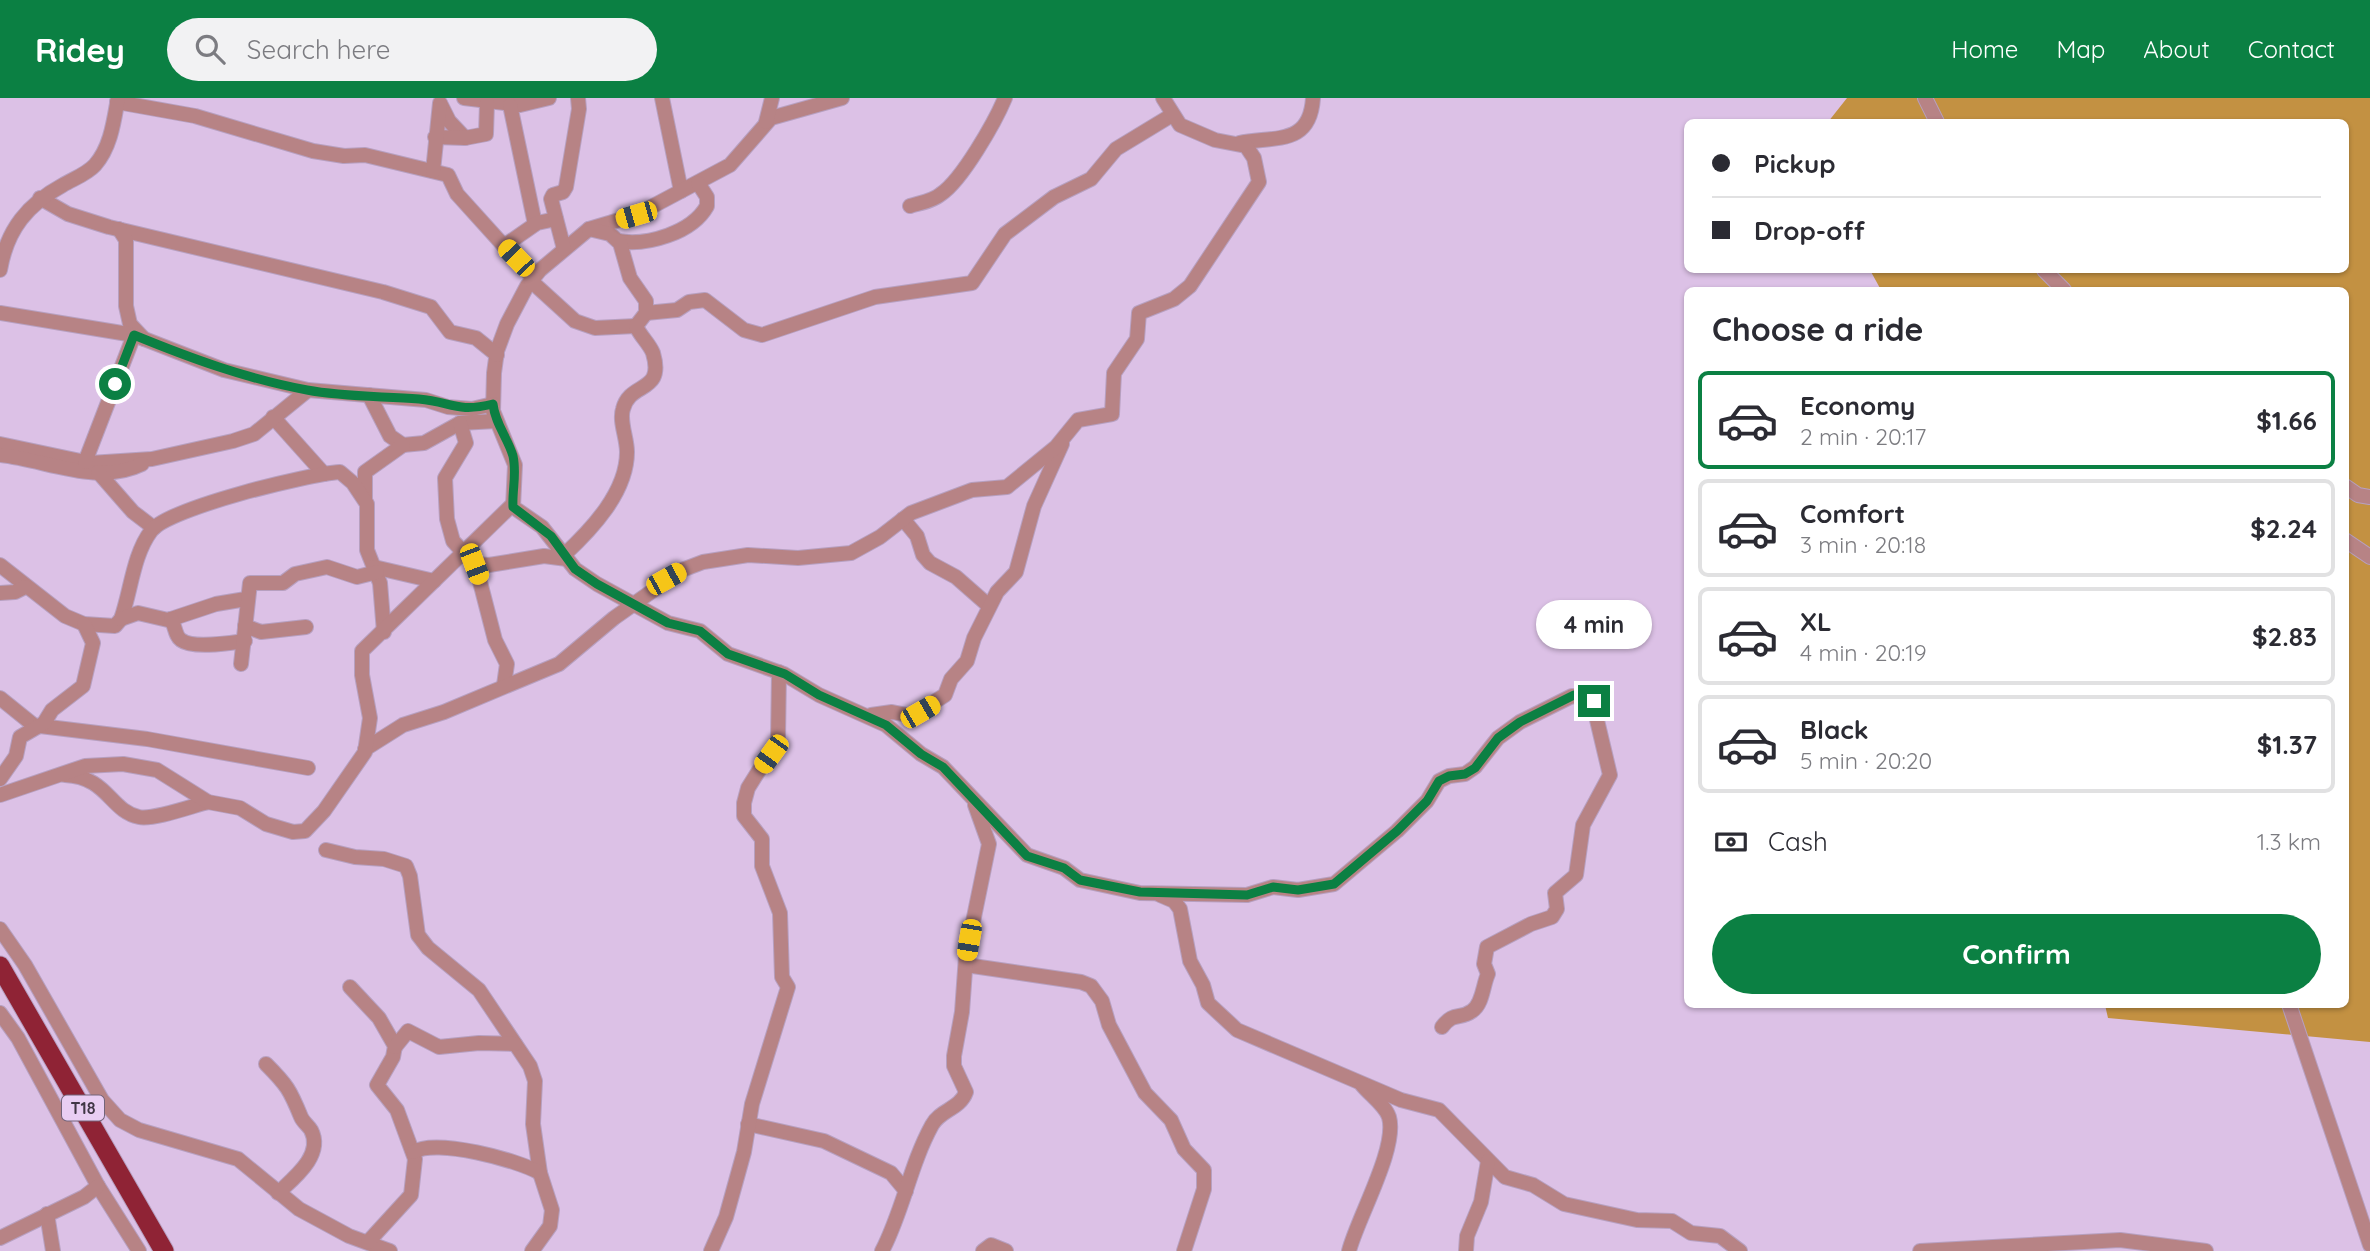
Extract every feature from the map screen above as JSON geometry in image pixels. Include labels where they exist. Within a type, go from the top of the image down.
[{"type":"highway","name":"T18","points":[[0,966],[164,1251]]},
{"type":"street","points":[[464,98],[510,105],[549,98]]},
{"type":"street","points":[[564,249],[552,196],[563,192],[566,187],[579,109],[578,98]]},
{"type":"street","points":[[662,98],[681,191]]},
{"type":"street","points":[[766,122],[772,98]]},
{"type":"street","points":[[842,98],[794,110],[766,122],[730,164],[636,215],[589,229],[532,280],[507,324],[497,355],[493,404],[496,421],[512,452],[515,465],[512,505],[516,512],[551,536],[565,557],[590,579],[668,623],[700,631],[728,654],[779,672],[819,695],[871,715],[921,754],[943,767],[1027,856],[1064,868],[1080,880],[1160,895],[1247,895],[1273,887],[1298,890],[1334,884],[1397,831],[1427,801],[1439,781],[1449,776],[1465,774],[1475,768],[1498,738],[1520,722],[1572,696],[1592,699],[1611,775],[1583,825],[1576,876],[1555,893],[1557,909],[1552,917],[1531,924],[1487,947],[1484,964],[1488,974],[1477,1006],[1469,1013],[1452,1016],[1442,1027]]},
{"type":"street","points":[[910,206],[938,197],[948,189],[988,134],[1005,98]]},
{"type":"street","points":[[1163,98],[1180,125],[1215,140],[1239,143],[1285,137],[1302,130],[1311,118],[1313,98]]},
{"type":"street","points":[[1925,98],[1936,119]]},
{"type":"street","points":[[0,270],[21,216],[40,198],[93,168],[106,148],[118,100],[195,116],[313,150],[344,156],[365,155],[411,169],[433,170],[448,175],[457,194],[532,280],[575,321],[596,328],[636,326],[646,313],[646,301],[630,278],[618,241],[610,234],[589,229]]},
{"type":"street","points":[[439,100],[449,121],[466,138]]},
{"type":"street","points":[[433,170],[439,100]]},
{"type":"street","points":[[435,136],[466,138],[487,132],[487,103]]},
{"type":"street","points":[[510,105],[535,224]]},
{"type":"street","points":[[646,313],[677,310],[689,302],[705,300],[744,330],[762,335],[859,301],[972,283],[1005,234],[1054,197],[1091,178],[1115,149],[1172,115]]},
{"type":"street","points":[[61,775],[91,780],[126,811],[139,817],[208,802],[240,808],[266,824],[293,832],[305,831],[324,811],[365,749],[403,725],[444,712],[559,664],[666,579],[703,562],[753,554],[798,558],[846,554],[865,547],[903,519],[972,490],[1007,487],[1065,436],[1081,418],[1104,417],[1113,413],[1114,373],[1137,340],[1139,313],[1174,299],[1190,285],[1256,191],[1259,178],[1254,158],[1239,143]]},
{"type":"street","points":[[618,241],[656,239],[686,226],[708,206],[707,197],[698,183]]},
{"type":"street","points":[[40,198],[68,214],[119,229],[383,292],[431,307],[450,332],[476,338],[497,355]]},
{"type":"street","points":[[504,246],[535,224],[556,219]]},
{"type":"street","points":[[119,229],[126,240],[129,320],[139,337]]},
{"type":"street","points":[[2047,273],[2061,287]]},
{"type":"street","points":[[0,313],[139,337],[223,370],[308,390],[426,400],[447,407],[472,409],[493,404]]},
{"type":"street","points":[[565,557],[616,493],[624,473],[627,452],[622,410],[631,397],[653,381],[655,376],[652,352],[636,326]]},
{"type":"street","points":[[85,462],[139,337]]},
{"type":"street","points":[[0,444],[104,464],[152,459],[233,442],[254,433],[308,390]]},
{"type":"street","points":[[369,396],[390,436],[403,444]]},
{"type":"street","points":[[273,417],[324,474]]},
{"type":"street","points":[[384,632],[376,569],[367,550],[365,472],[403,444],[424,443],[460,423],[496,421]]},
{"type":"street","points":[[460,423],[466,445],[445,478],[444,494],[452,540],[469,559],[495,640],[507,664],[504,685]]},
{"type":"street","points":[[871,715],[892,712],[912,716],[940,701],[953,677],[967,661],[997,592],[1016,572],[1034,506],[1065,436]]},
{"type":"street","points":[[0,455],[98,472],[125,471],[152,459]]},
{"type":"street","points":[[98,472],[132,512],[154,528]]},
{"type":"street","points":[[0,565],[65,616],[84,624],[115,625],[121,618],[138,562],[154,528],[168,517],[225,498],[324,474],[342,473],[365,500]]},
{"type":"street","points":[[2349,489],[2358,495],[2370,497]]},
{"type":"street","points":[[365,749],[370,718],[361,654],[434,580],[469,559],[512,505]]},
{"type":"street","points":[[903,519],[917,536],[923,555],[930,563],[956,577],[989,606]]},
{"type":"street","points":[[2349,543],[2370,557]]},
{"type":"street","points":[[469,559],[489,565],[544,556],[565,557]]},
{"type":"street","points":[[241,664],[246,599],[250,583],[283,583],[295,574],[331,567],[346,575],[362,578],[376,569],[434,580]]},
{"type":"street","points":[[0,593],[15,592],[26,587]]},
{"type":"street","points":[[121,618],[138,613],[171,619],[216,604],[246,599]]},
{"type":"street","points":[[171,619],[179,639],[188,643],[306,627]]},
{"type":"street","points":[[0,779],[16,756],[20,737],[46,722],[52,709],[83,686],[93,643],[84,624]]},
{"type":"street","points":[[711,1251],[726,1217],[748,1124],[788,986],[782,977],[780,913],[762,866],[762,839],[751,827],[744,811],[748,788],[778,740],[779,672]]},
{"type":"street","points":[[0,698],[38,727],[147,739],[308,768]]},
{"type":"street","points":[[0,795],[85,766],[112,763],[145,767],[176,780],[208,802]]},
{"type":"street","points":[[882,1251],[893,1229],[912,1168],[933,1123],[959,1104],[966,1092],[954,1064],[966,965],[989,844],[974,798]]},
{"type":"street","points":[[326,850],[355,857],[384,859],[405,866],[410,876],[418,935],[428,948],[479,990],[530,1066],[535,1081],[533,1124],[540,1173],[552,1215],[540,1243],[532,1251]]},
{"type":"street","points":[[1160,895],[1174,901],[1180,909],[1190,961],[1213,1009],[1225,1016],[1237,1030],[1401,1100],[1439,1111],[1505,1178],[1533,1185],[1564,1204],[1637,1220],[1672,1221],[1691,1233],[1723,1237],[1740,1251]]},
{"type":"street","points":[[0,929],[24,965],[102,1100],[120,1120],[139,1130],[238,1159],[258,1173],[278,1193],[349,1236],[390,1251]]},
{"type":"street","points":[[966,965],[1081,982],[1094,989],[1102,1001],[1109,1025],[1127,1063],[1145,1093],[1171,1119],[1184,1149],[1204,1170],[1206,1180],[1184,1251]]},
{"type":"street","points":[[349,987],[379,1018],[395,1047]]},
{"type":"street","points":[[2290,1008],[2370,1245]]},
{"type":"street","points":[[0,1013],[18,1038],[97,1186],[138,1250]]},
{"type":"street","points":[[368,1241],[411,1195],[414,1152],[397,1110],[377,1085],[395,1047],[408,1031],[439,1047],[479,1042],[515,1044]]},
{"type":"street","points":[[266,1064],[291,1091],[302,1119],[311,1131],[314,1143],[308,1163],[278,1193]]},
{"type":"street","points":[[1349,1251],[1376,1181],[1390,1126],[1383,1107],[1360,1082]]},
{"type":"street","points":[[748,1124],[824,1141],[891,1173],[906,1191]]},
{"type":"street","points":[[414,1152],[427,1147],[474,1153],[512,1162],[540,1173]]},
{"type":"street","points":[[1465,1251],[1467,1236],[1481,1202],[1488,1161]]},
{"type":"street","points":[[0,1238],[84,1197],[97,1186]]},
{"type":"street","points":[[47,1214],[53,1251]]},
{"type":"street","points":[[1920,1251],[2120,1240],[2206,1251]]},
{"type":"street","points":[[983,1251],[991,1245],[1006,1251]]},
{"type":"shaded area","points":[[1847,98],[2370,98],[2370,1042],[2108,1018],[2106,1008],[2349,1008],[2349,287],[1879,287],[1872,273],[2349,273],[2349,119],[1830,119]]},
{"type":"route","points":[[115,384],[134,335],[223,370],[308,390],[426,400],[447,407],[472,409],[493,404],[496,421],[512,452],[515,465],[513,507],[542,527],[575,569],[668,623],[700,631],[728,654],[785,674],[819,695],[875,718],[927,759],[943,767],[1027,856],[1064,868],[1076,878],[1088,882],[1156,895],[1247,895],[1273,887],[1298,890],[1334,884],[1397,831],[1427,801],[1439,781],[1449,776],[1465,774],[1475,768],[1498,738],[1520,722],[1574,695],[1594,701]]}]
